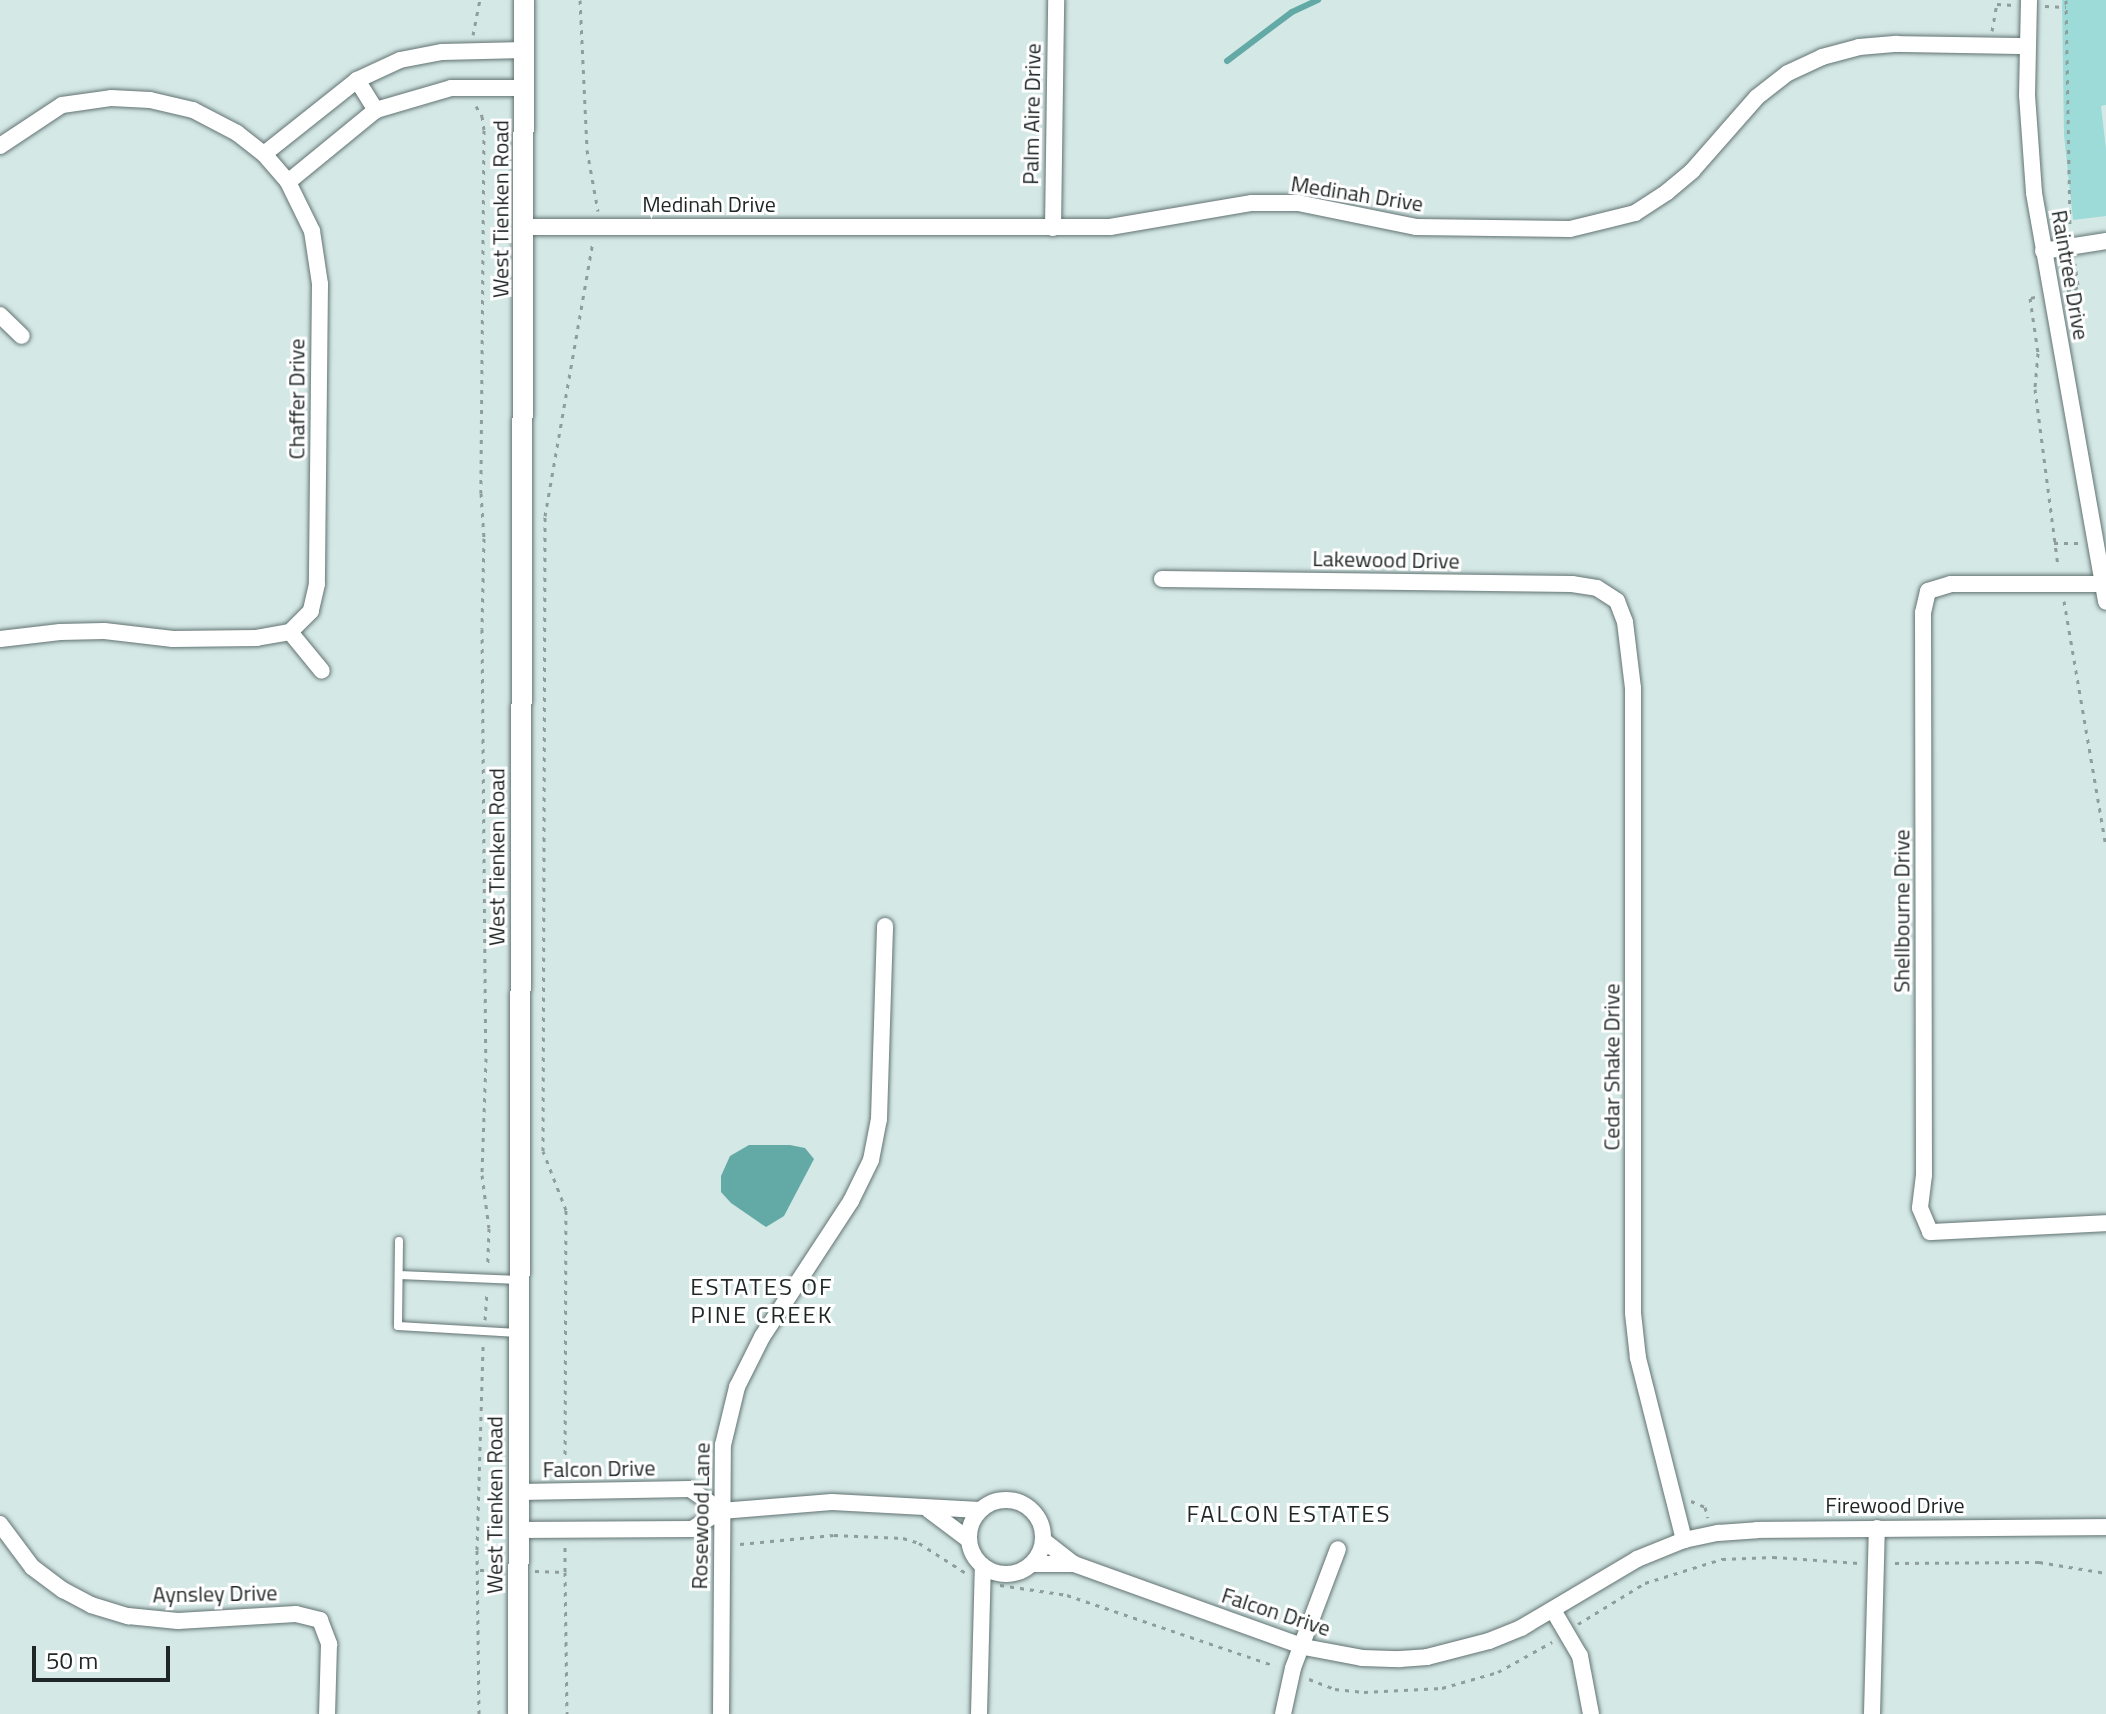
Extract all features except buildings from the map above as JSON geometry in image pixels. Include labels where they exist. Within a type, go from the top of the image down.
[{"type":"street","name":"West Tienken Road","points":[[518,1714],[524,0]]},
{"type":"street","name":"Palm Aire Drive","points":[[1053,228],[1056,0]]},
{"type":"street","name":"Raintree Drive","points":[[2029,0],[2026,46],[2029,143],[2043,251],[2106,602]]},
{"type":"street","name":"Medinah Drive","points":[[525,227],[1053,228],[1137,224],[1252,203],[1298,203],[1441,228],[1570,229],[1635,213],[1667,192],[1692,171],[1757,97],[1788,73],[1822,57],[1859,47],[1897,44],[2026,46]]},
{"type":"street","points":[[264,154],[357,80],[400,60],[442,52],[524,50]]},
{"type":"street","points":[[357,80],[376,110]]},
{"type":"street","points":[[288,182],[376,110],[451,88],[524,88]]},
{"type":"street","name":"Chaffer Drive","points":[[0,146],[62,105],[111,98],[150,100],[193,110],[237,133],[264,154],[288,182],[312,231],[320,284],[317,584],[311,611],[290,632]]},
{"type":"street","points":[[2043,251],[2106,241]]},
{"type":"street","points":[[0,315],[22,336]]},
{"type":"street","name":"Lakewood Drive","points":[[1162,579],[1572,584],[1597,588],[1608,595]]},
{"type":"street","name":"Shellbourne Drive","points":[[2104,584],[1951,584],[1928,591],[1923,613],[1924,1175],[1920,1208],[1930,1232],[2106,1223]]},
{"type":"street","name":"Cedar Shake Drive","points":[[1608,595],[1617,601],[1625,622],[1633,688],[1633,1313],[1638,1358],[1684,1540]]},
{"type":"street","points":[[0,639],[60,632],[208,640],[257,638],[290,632],[322,671]]},
{"type":"street","name":"Rosewood Lane","points":[[721,1714],[723,1445],[737,1387],[762,1337],[851,1201],[871,1160],[879,1119],[885,926]]},
{"type":"street","name":"Falcon Drive","points":[[519,1492],[690,1489],[721,1511]]},
{"type":"street","points":[[519,1530],[565,1538],[692,1529],[721,1511],[832,1502],[929,1510],[980,1510],[1003,1500],[1027,1507],[1042,1528],[1043,1540],[1032,1564],[1006,1574],[976,1571]]},
{"type":"street","points":[[929,1510],[969,1540],[976,1559],[984,1600],[979,1629],[979,1714]]},
{"type":"street","points":[[969,1540],[974,1519],[980,1510]]},
{"type":"street","name":"Aynsley Drive","points":[[0,1524],[32,1567],[63,1590],[104,1609],[128,1616],[178,1621],[296,1614],[320,1620],[329,1644],[327,1714]]},
{"type":"street","name":"Firewood Drive","points":[[1684,1540],[1757,1530],[2106,1527]]},
{"type":"street","points":[[1872,1714],[1877,1528]]},
{"type":"street","name":"Falcon Drive","points":[[1043,1540],[1074,1564],[1304,1647],[1362,1658],[1427,1657],[1489,1641],[1553,1610],[1599,1579],[1684,1540]]},
{"type":"street","points":[[1283,1714],[1293,1668],[1304,1647],[1338,1549]]},
{"type":"street","name":"Falcon Drive","points":[[1032,1564],[1074,1564]]},
{"type":"street","points":[[984,1600],[1006,1574]]},
{"type":"street","points":[[1553,1610],[1580,1656],[1591,1714]]},
{"type":"lane","points":[[399,1241],[398,1326],[519,1333]]},
{"type":"lane","points":[[399,1275],[519,1280]]},
{"type":"path","points":[[473,51],[480,0]]},
{"type":"path","points":[[565,1491],[566,1210],[543,1151],[545,516],[599,206],[587,150],[580,0]]},
{"type":"path","points":[[474,88],[484,130],[481,493],[484,538],[486,1058],[482,1175],[489,1228],[477,1550],[479,1714]]},
{"type":"path","points":[[721,1545],[785,1537],[891,1536],[919,1543],[976,1571]]},
{"type":"path","points":[[567,1714],[565,1538],[579,1546]]},
{"type":"path","points":[[519,1570],[565,1572]]},
{"type":"shaded area","points":[[2062,0],[2106,0],[2106,105],[2101,106],[2106,149],[2106,216],[2073,220],[2064,135]]},
{"type":"shaded area","points":[[749,1145],[805,1148],[814,1159],[784,1216],[766,1227],[731,1203],[721,1192],[721,1176],[730,1156]]},
{"type":"waterway","points":[[1227,61],[1292,12],[1318,0]]},
{"type":"district","name":"ESTATES OF PINE CREEK","points":[[762,1301]]},
{"type":"district","name":"FALCON ESTATES","points":[[1289,1514]]}]
